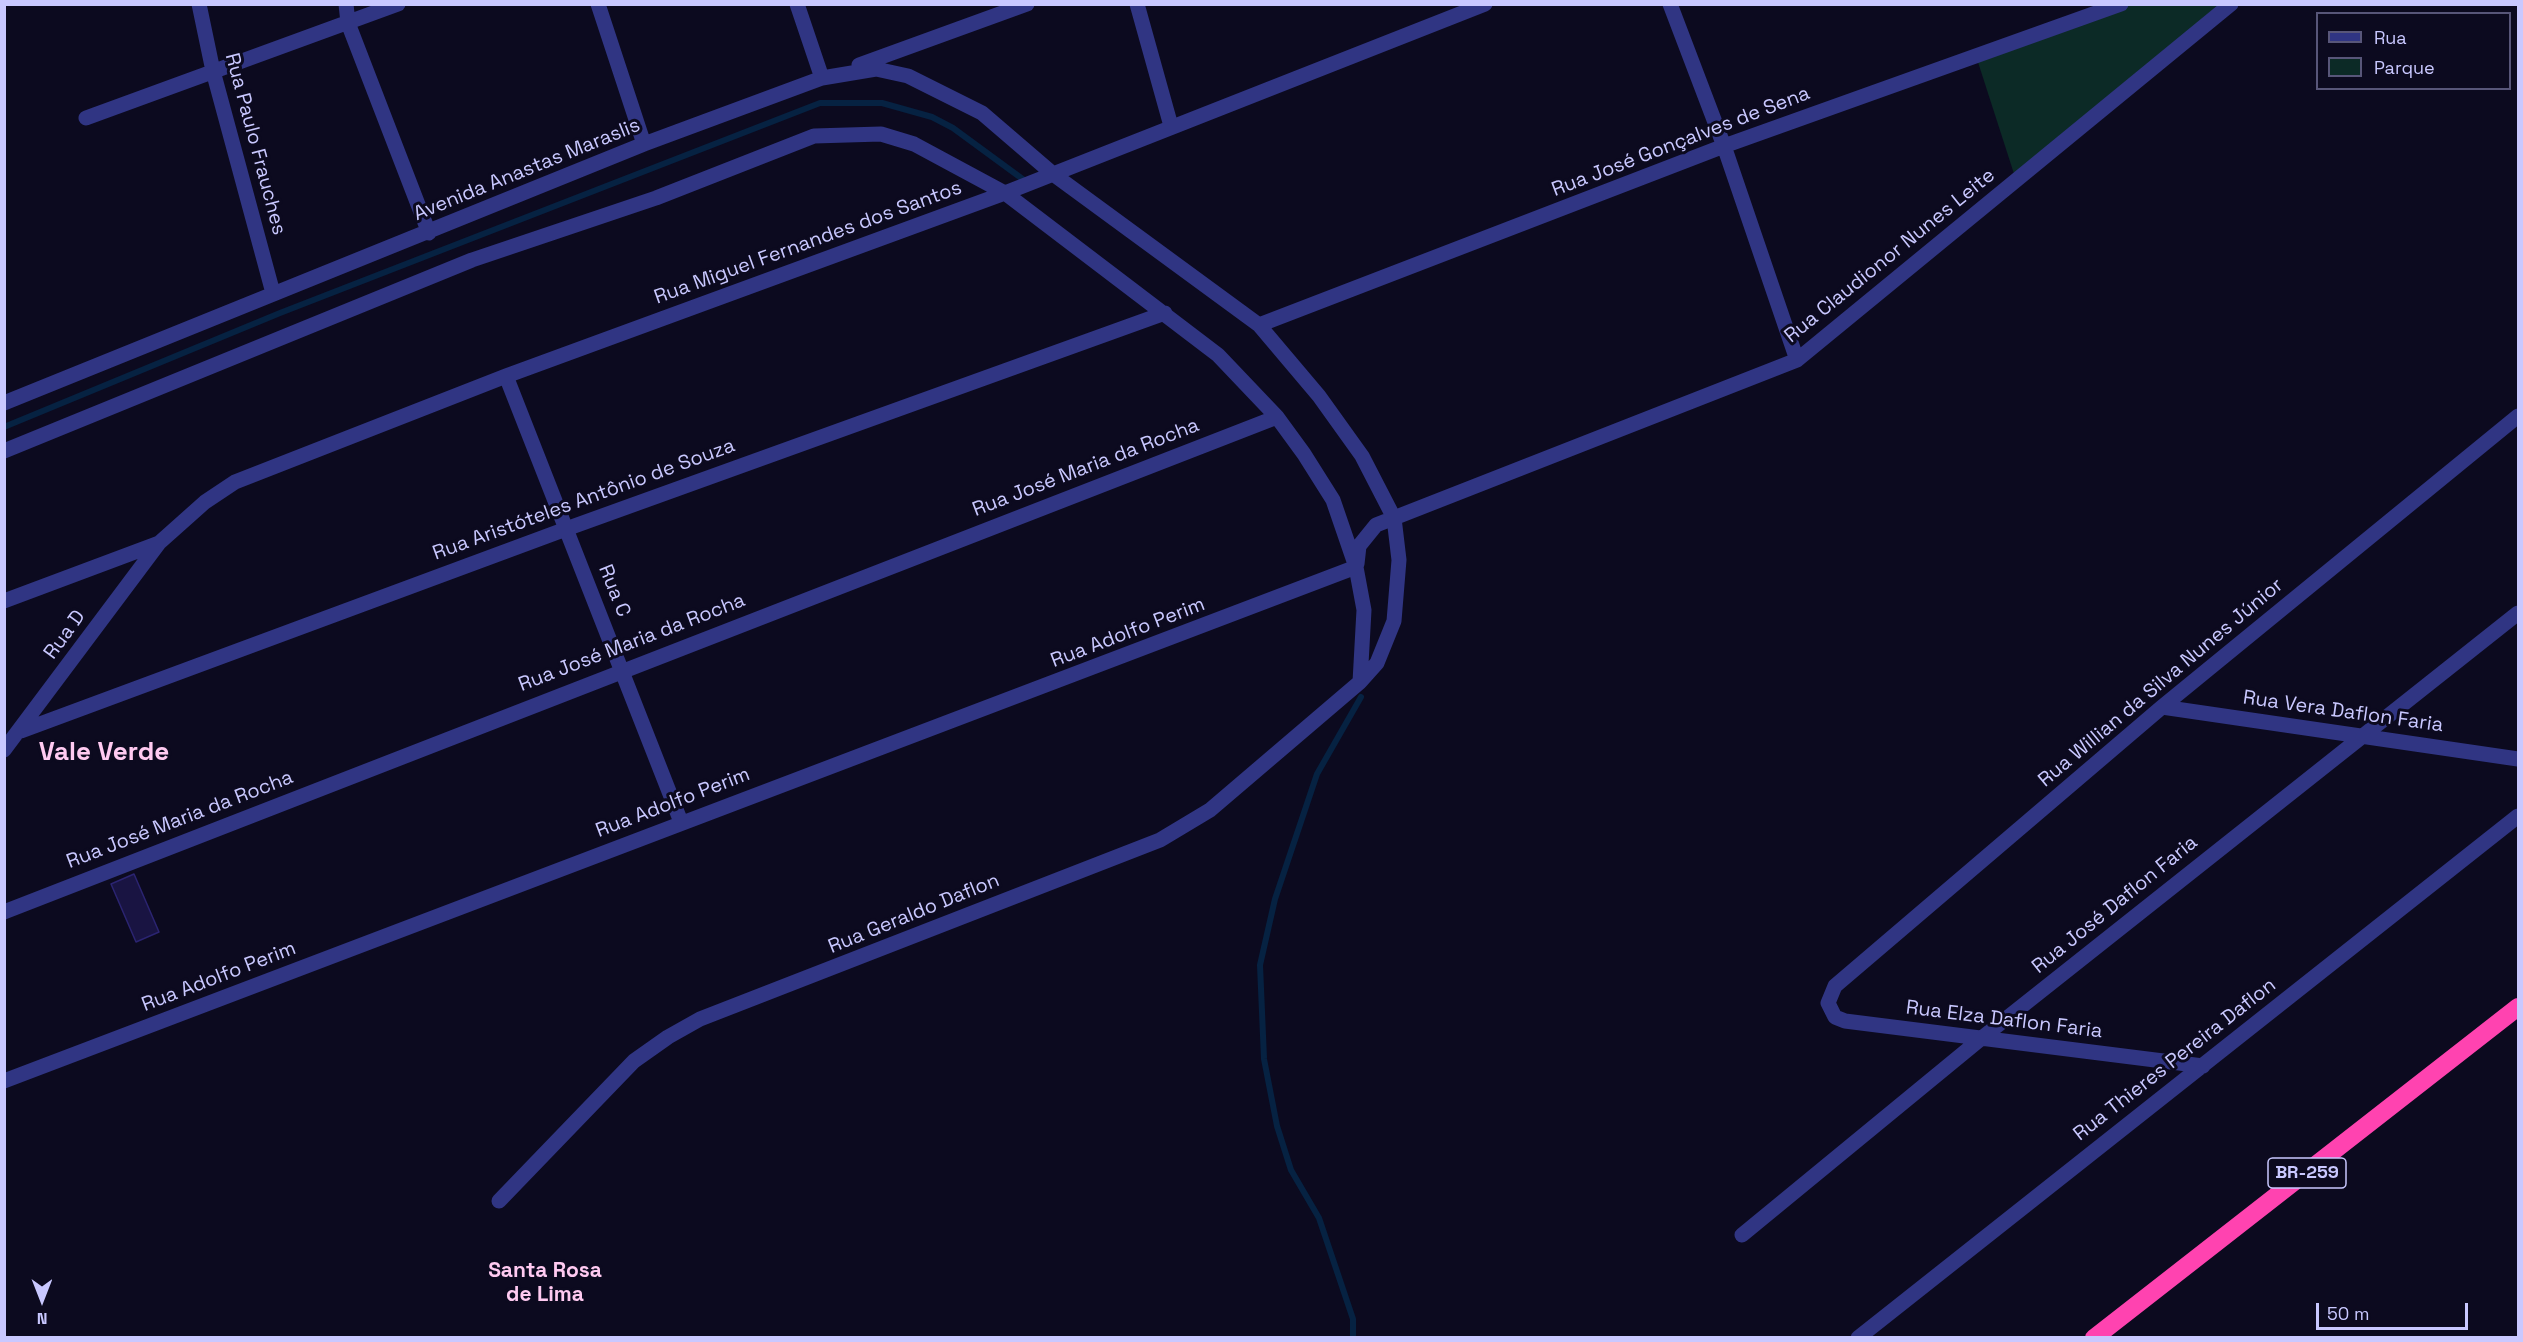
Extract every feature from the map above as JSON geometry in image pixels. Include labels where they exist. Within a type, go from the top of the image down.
[{"type":"highway","name":"BR-259","points":[[2094,1338],[2518,1007]]},
{"type":"street","name":"Rua Paulo Frauches","points":[[199,4],[213,71],[273,293]]},
{"type":"street","points":[[346,4],[348,23],[429,233]]},
{"type":"street","points":[[86,118],[398,4]]},
{"type":"street","points":[[598,4],[644,144]]},
{"type":"street","points":[[797,4],[822,78],[1027,4]]},
{"type":"street","points":[[1137,4],[1171,126]]},
{"type":"street","name":"Rua Miguel Fernandes dos Santos","points":[[159,543],[205,502],[235,482],[506,376],[1005,193],[1485,4]]},
{"type":"street","points":[[1670,4],[1724,146],[1797,360]]},
{"type":"street","name":"Rua José Gonçalves de Sena","points":[[1259,325],[1724,146],[2121,4]]},
{"type":"street","name":"Rua Claudionor Nunes Leite","points":[[1356,567],[1359,546],[1376,525],[1797,360],[2231,4]]},
{"type":"street","name":"Avenida Anastas Maraslis","points":[[4,403],[273,293],[429,233],[644,144],[822,78],[876,69],[908,76],[982,113],[1053,174],[1259,325],[1319,396],[1362,456],[1394,518]]},
{"type":"street","points":[[4,451],[472,260],[656,198],[814,136],[881,134],[914,144],[1005,193],[1218,355],[1277,417],[1333,500],[1356,567],[1364,610],[1360,682]]},
{"type":"street","name":"Rua Aristóteles Antônio de Souza","points":[[20,731],[566,529],[1165,313]]},
{"type":"street","name":"Rua C","points":[[506,376],[681,822]]},
{"type":"street","name":"Rua Willian da Silva Nunes Júnior","points":[[1835,986],[2162,707],[2518,416]]},
{"type":"street","name":"Rua José Maria da Rocha","points":[[4,912],[622,669],[1277,417]]},
{"type":"street","name":"Rua Geraldo Daflon","points":[[500,1201],[634,1061],[700,1018],[1160,840],[1210,810],[1360,682],[1377,663],[1394,621],[1399,560],[1394,518]]},
{"type":"street","points":[[4,601],[159,543]]},
{"type":"street","name":"Rua D","points":[[4,750],[159,543]]},
{"type":"street","name":"Rua Adolfo Perim","points":[[4,1081],[1356,567]]},
{"type":"street","name":"Rua José Daflon Faria","points":[[1742,1235],[1983,1037],[2518,613]]},
{"type":"street","name":"Rua Vera Daflon Faria","points":[[2162,707],[2518,759]]},
{"type":"street","name":"Rua Thieres Pereira Daflon","points":[[1858,1338],[2518,816]]},
{"type":"street","name":"Rua Elza Daflon Faria","points":[[1835,986],[1830,994],[1829,1010],[1835,1017],[1845,1021],[2202,1066]]},
{"type":"green space","points":[[2121,5],[2231,5],[2016,180],[1976,56]]},
{"type":"building","points":[[134,874],[159,932],[136,942],[111,884]]},
{"type":"waterway","points":[[4,427],[280,313],[820,103],[882,103],[932,117],[953,128],[1028,183]]},
{"type":"waterway","points":[[1353,1338],[1353,1319],[1319,1218],[1291,1170],[1277,1126],[1264,1059],[1260,965],[1275,899],[1317,774],[1361,697]]},
{"type":"district","name":"Vale Verde","points":[[104,753]]},
{"type":"district","name":"Santa Rosa de Lima","points":[[545,1283]]}]
